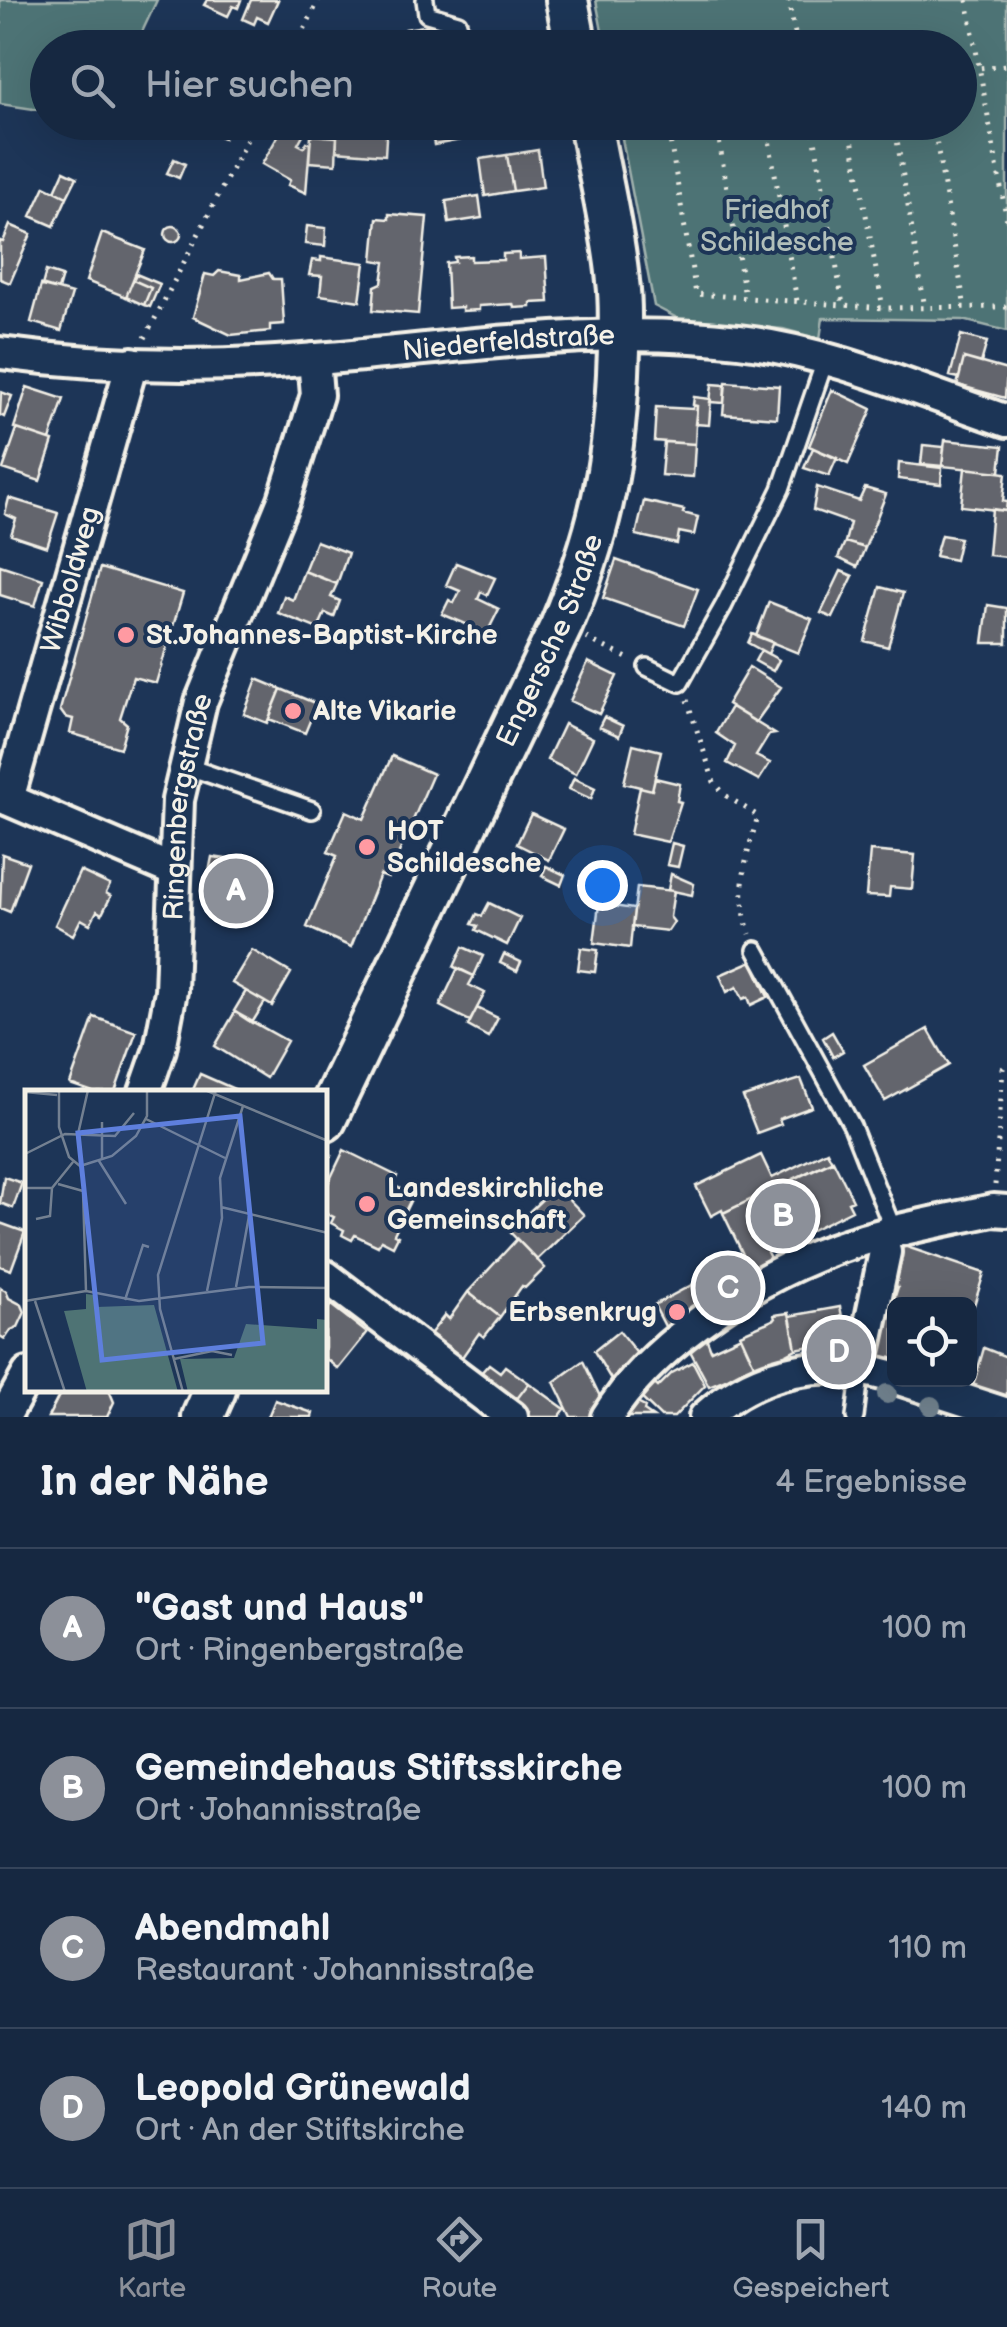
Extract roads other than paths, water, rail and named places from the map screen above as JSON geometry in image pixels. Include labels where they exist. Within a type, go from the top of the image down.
[{"type":"main road","points":[[567,0],[573,30]]},
{"type":"main road","name":"Engersche Straße","points":[[328,1114],[588,563],[607,489],[615,437],[620,334],[618,282],[593,140]]},
{"type":"main road","points":[[204,1417],[214,1392]]},
{"type":"street","name":"Niederfeldstraße","points":[[0,354],[54,360],[194,364],[314,360],[592,333],[740,341],[826,358],[1007,421]]},
{"type":"street","name":"Ringenbergstraße","points":[[147,1090],[160,1049],[171,991],[178,800],[201,702],[284,500],[301,447],[317,395],[314,360]]},
{"type":"street","name":"Wibboldweg","points":[[4,797],[132,363]]},
{"type":"street","points":[[4,797],[175,871]]},
{"type":"street","points":[[607,1417],[618,1400],[682,1334],[754,1288],[815,1256],[887,1234],[1000,1210]]},
{"type":"street","points":[[861,1367],[887,1234]]},
{"type":"street","points":[[328,1278],[512,1417]]},
{"type":"street","points":[[705,1417],[719,1404],[779,1375],[820,1365],[861,1367],[887,1375]]},
{"type":"street","points":[[4,1417],[25,1379]]},
{"type":"street","points":[[924,1387],[1007,1414]]},
{"type":"lane","points":[[425,0],[427,14],[458,23],[459,30]]},
{"type":"lane","points":[[647,667],[680,684],[781,489],[826,358]]},
{"type":"lane","points":[[186,766],[312,810]]},
{"type":"lane","points":[[756,950],[852,1126],[887,1234]]},
{"type":"lane","points":[[855,1417],[861,1367]]},
{"type":"place","name":"St.Johannes-Baptist-Kirche","points":[[126,635]]},
{"type":"place","name":"Alte Vikarie","points":[[293,711]]},
{"type":"place","name":"HOT Schildesche","points":[[367,847]]},
{"type":"place","name":"\"Gast und Haus\"","points":[[236,891]]},
{"type":"place","name":"Landeskirchliche Gemeinschaft","points":[[367,1204]]},
{"type":"place","name":"Gemeindehaus Stiftsskirche","points":[[783,1216]]},
{"type":"place","name":"Abendmahl","points":[[728,1288]]},
{"type":"place","name":"Erbsenkrug","points":[[677,1312]]},
{"type":"place","name":"Leopold Grünewald","points":[[839,1352]]},
{"type":"park label","name":"Friedhof Schildesche","points":[[777,226]]}]
